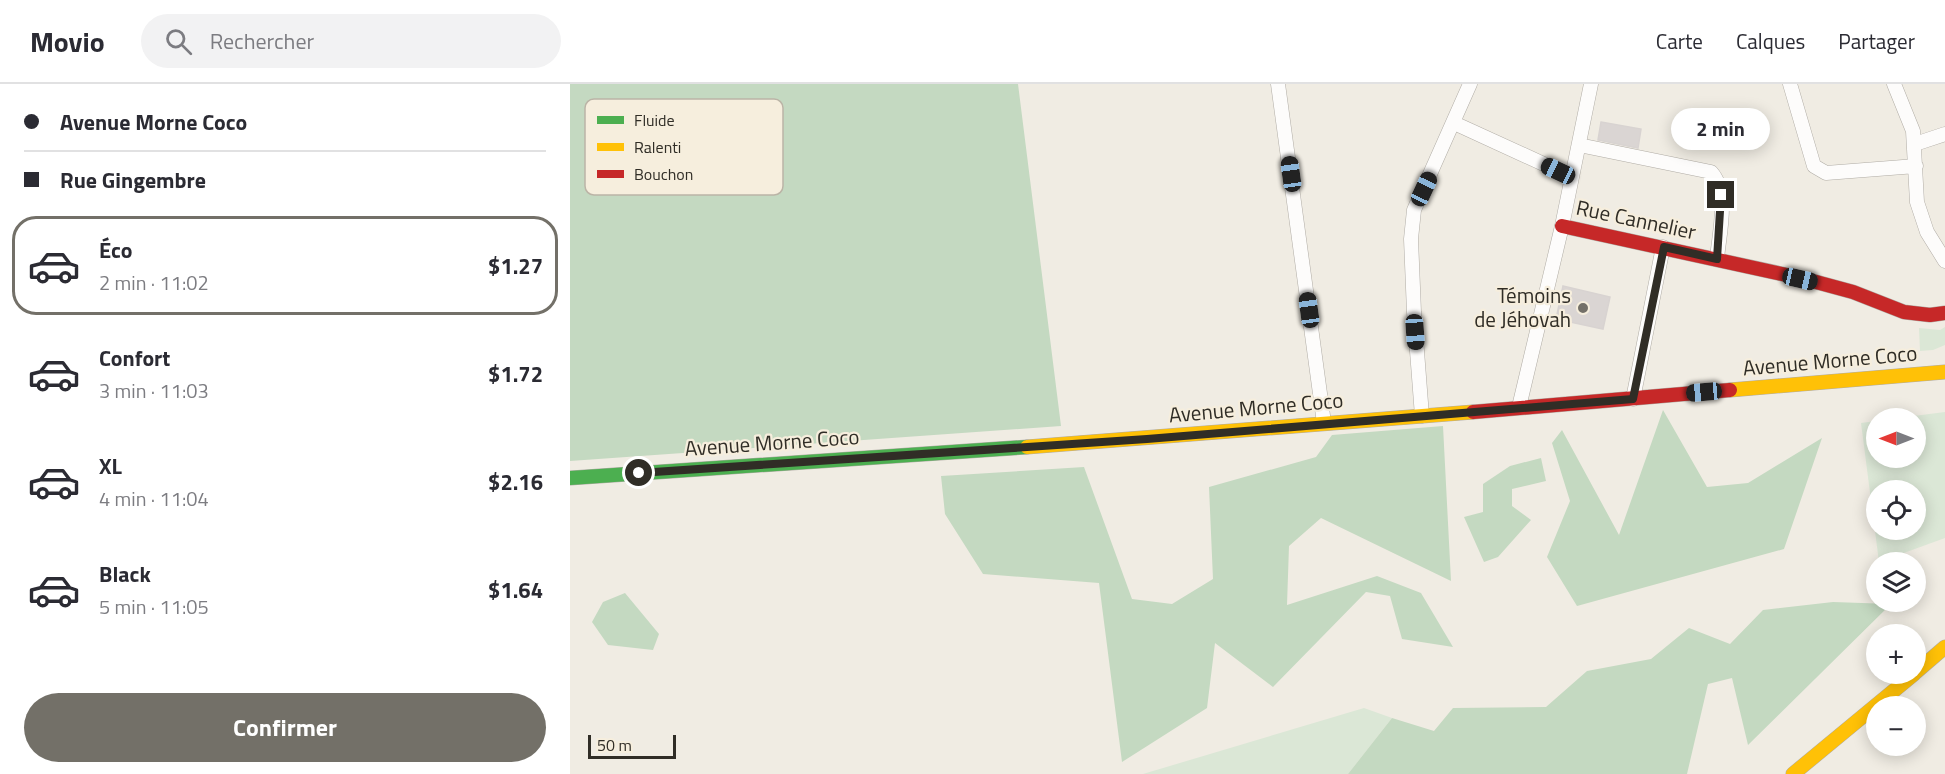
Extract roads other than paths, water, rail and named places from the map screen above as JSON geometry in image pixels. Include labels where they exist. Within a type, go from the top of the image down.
[{"type":"street","points":[[1278,84],[1324,423]]},
{"type":"street","points":[[1422,416],[1413,302],[1411,239],[1414,210],[1470,84]]},
{"type":"street","points":[[1519,407],[1562,226],[1591,84]]},
{"type":"street","points":[[1790,84],[1814,166],[1826,173],[1916,166]]},
{"type":"street","points":[[1894,84],[1913,131],[1917,202],[1927,232],[1945,261]]},
{"type":"street","points":[[1454,123],[1572,177]]},
{"type":"street","points":[[1915,144],[1945,134]]},
{"type":"street","points":[[1579,145],[1711,172],[1722,201],[1717,259]]},
{"type":"street","name":"Rue Cannelier","points":[[1562,226],[1842,288],[1903,312],[1928,317],[1945,313]]},
{"type":"street","points":[[1633,399],[1664,247]]},
{"type":"street","name":"Avenue Morne Coco","points":[[570,478],[1147,439],[1945,372]]},
{"type":"street","points":[[1926,663],[1945,647]]},
{"type":"street","points":[[1793,774],[1902,684]]},
{"type":"place","name":"Témoins de Jéhovah","points":[[1583,308]]}]
